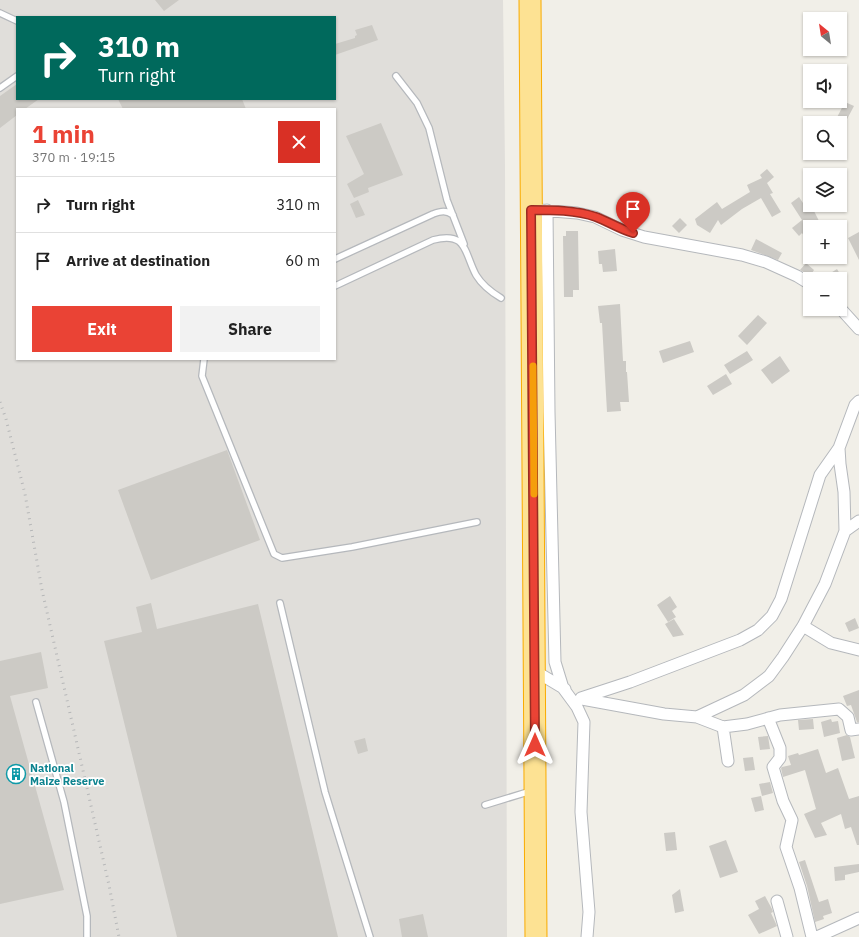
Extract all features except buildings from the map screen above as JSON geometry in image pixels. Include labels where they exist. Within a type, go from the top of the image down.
[{"type":"highway","points":[[530,0],[539,210],[535,671],[536,937]]},
{"type":"street","points":[[587,937],[589,912],[581,812],[584,722],[577,707],[563,688],[555,662],[549,412],[539,210],[577,213],[595,217],[622,230],[644,237],[742,255],[766,262],[803,280]]},
{"type":"street","points":[[847,316],[859,329]]},
{"type":"street","points":[[581,698],[630,682],[740,640],[758,630],[772,616],[780,599],[820,475],[839,448],[855,405],[859,401]]},
{"type":"street","points":[[697,717],[744,695],[769,676],[783,657],[802,626],[825,584],[845,531],[844,492],[839,448]]},
{"type":"street","points":[[845,531],[859,521]]},
{"type":"street","points":[[802,626],[831,643],[859,650]]},
{"type":"street","points":[[535,671],[581,698],[664,714],[697,717],[723,727],[747,724],[780,715],[838,709],[848,717],[851,730],[859,729]]},
{"type":"street","points":[[768,718],[780,748],[780,758],[773,767],[783,801],[792,820],[786,847],[800,888],[812,937]]},
{"type":"street","points":[[723,727],[728,761]]},
{"type":"street","points":[[777,901],[788,937]]},
{"type":"street","points":[[817,937],[859,918]]},
{"type":"lane","points":[[0,13],[16,21]]},
{"type":"lane","points":[[396,76],[417,102],[429,128],[446,194],[476,275],[483,285],[501,298]]},
{"type":"lane","points":[[0,88],[16,77]]},
{"type":"lane","points":[[336,259],[433,214],[448,211],[453,215]]},
{"type":"lane","points":[[336,286],[433,240],[445,237],[456,239],[464,246]]},
{"type":"lane","points":[[204,360],[202,376],[274,554],[282,558],[352,547],[477,522]]},
{"type":"lane","points":[[280,603],[326,792],[370,937]]},
{"type":"lane","points":[[36,702],[64,802],[87,916],[87,937]]},
{"type":"lane","points":[[485,805],[535,790]]},
{"type":"shaded area","points":[[0,0],[503,0],[505,166],[507,937],[0,937]]},
{"type":"railway","points":[[0,402],[6,419],[25,494],[42,590],[109,885],[119,937]]},
{"type":"slow traffic","points":[[533,366],[534,494]]},
{"type":"place","name":"National Maize Reserve","points":[[16,774]]},
{"type":"route","points":[[535,745],[531,210],[577,213],[595,217],[622,230],[633,233]]}]
